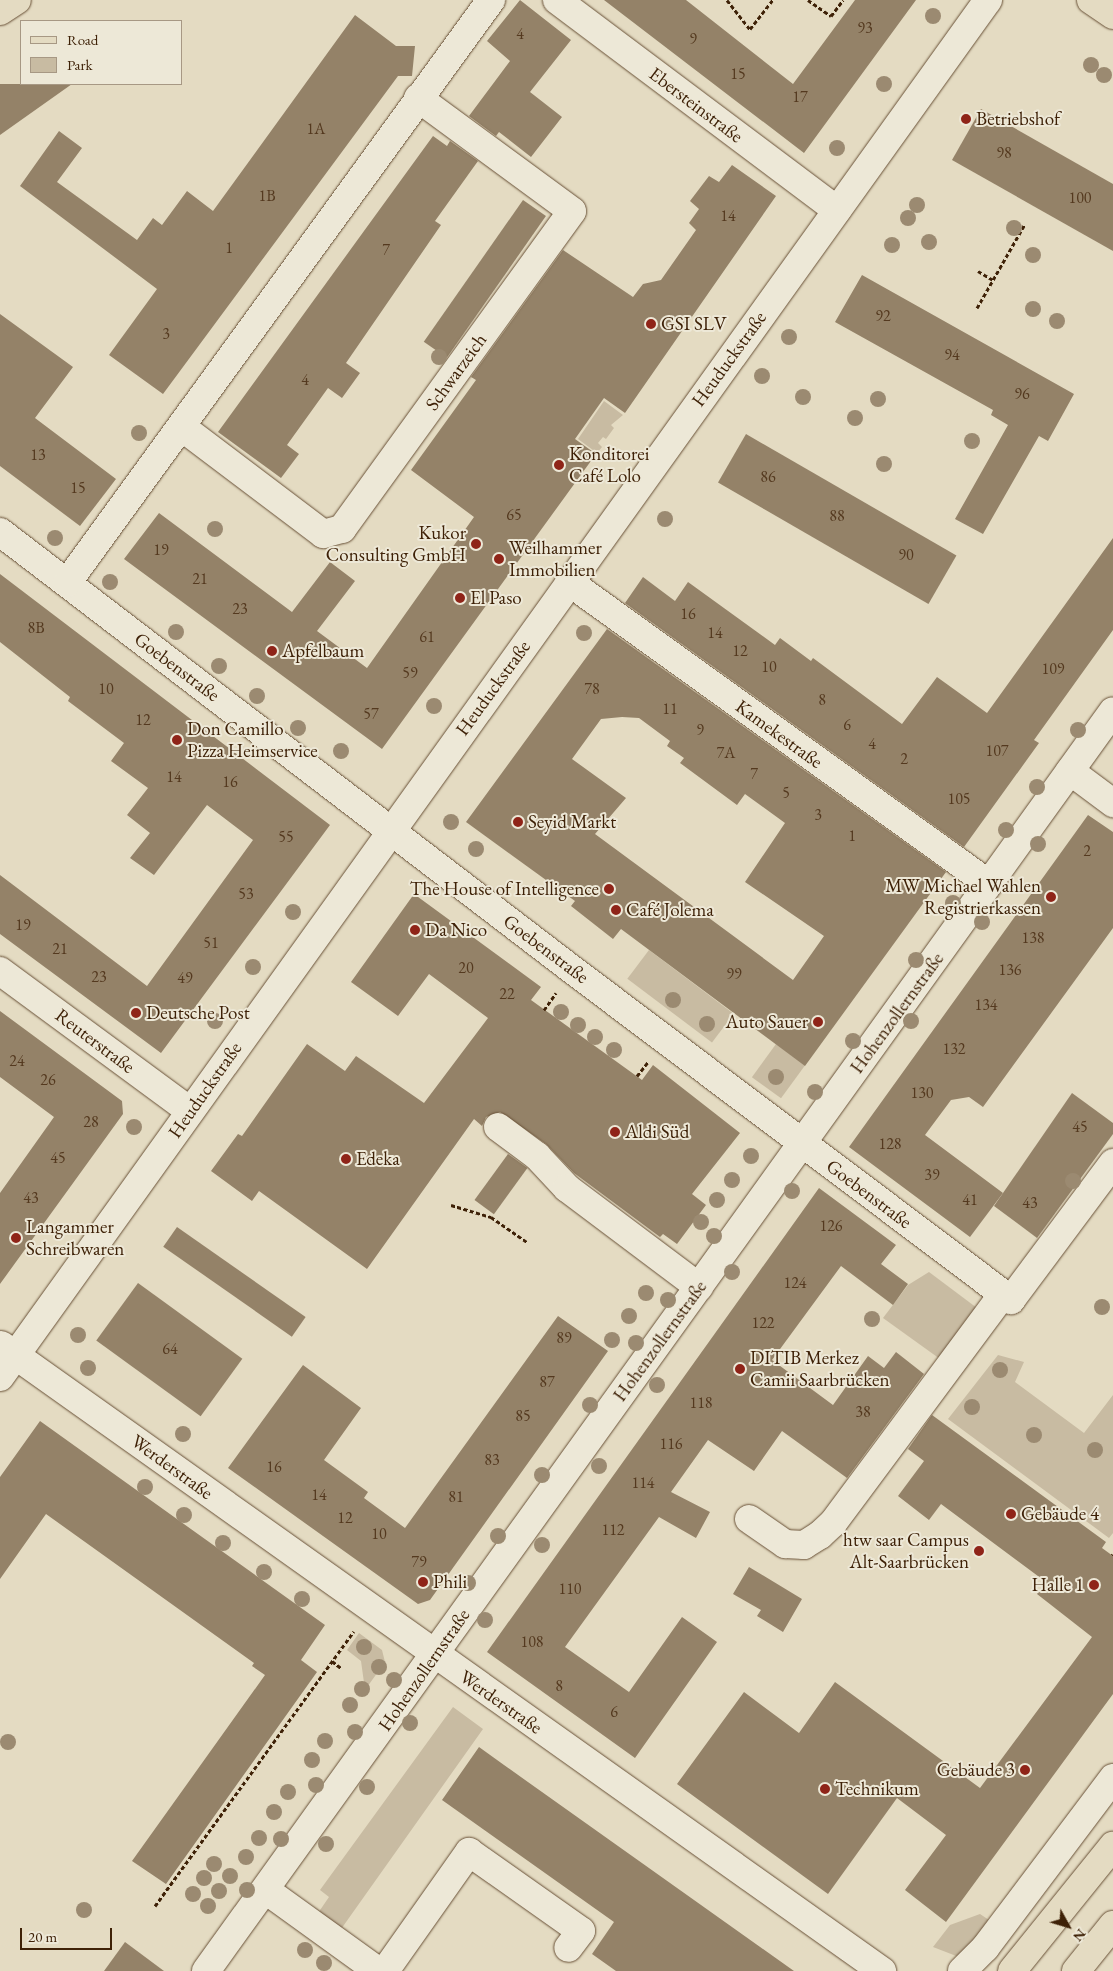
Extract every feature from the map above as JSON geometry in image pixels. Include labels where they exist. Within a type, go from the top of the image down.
[{"type":"main road","points":[[0,12],[17,0]]},
{"type":"main road","points":[[1092,0],[1113,16]]},
{"type":"main road","points":[[1012,1971],[1113,1846]]},
{"type":"main road","points":[[1076,1971],[1113,1925]]},
{"type":"street","points":[[67,583],[183,428],[418,98],[491,0]]},
{"type":"street","name":"Ebersteinstraße","points":[[557,0],[837,210]]},
{"type":"street","name":"Heuduckstraße","points":[[0,1377],[8,1349],[190,1111],[390,829],[988,0]]},
{"type":"street","name":"Schwarzeich","points":[[183,428],[323,534],[342,529],[572,211],[418,98]]},
{"type":"street","name":"Goebenstraße","points":[[0,532],[803,1144],[1012,1290]]},
{"type":"street","name":"Kamekestraße","points":[[569,582],[989,884]]},
{"type":"street","name":"Hohenzollernstraße","points":[[206,1971],[266,1891],[1113,711]]},
{"type":"street","points":[[1070,772],[1113,803]]},
{"type":"street","name":"Reuterstraße","points":[[0,971],[190,1111]]},
{"type":"street","points":[[498,1127],[536,1156],[567,1188],[700,1287]]},
{"type":"street","points":[[749,1519],[786,1544],[804,1545],[820,1536],[833,1523],[1012,1290],[1113,1163]]},
{"type":"street","name":"Werderstraße","points":[[8,1349],[435,1655],[882,1971]]},
{"type":"street","points":[[962,1971],[985,1948],[1113,1778]]},
{"type":"street","points":[[385,1971],[469,1852],[581,1931],[568,1948]]},
{"type":"street","points":[[266,1891],[378,1971]]},
{"type":"path","points":[[727,0],[750,29],[773,0]]},
{"type":"path","points":[[808,0],[831,16],[843,0]]},
{"type":"path","points":[[977,308],[1024,224]]},
{"type":"path","points":[[978,271],[993,280]]},
{"type":"path","points":[[451,1205],[492,1217],[527,1242]]},
{"type":"path","points":[[155,1906],[371,1609]]},
{"type":"path","points":[[332,1661],[341,1668]]},
{"type":"green space","points":[[604,401],[623,415],[611,425],[614,428],[606,439],[603,437],[598,443],[602,447],[597,453],[578,439]]},
{"type":"green space","points":[[649,950],[734,1014],[712,1043],[627,979]]},
{"type":"green space","points":[[776,1044],[805,1065],[781,1098],[752,1077]]},
{"type":"green space","points":[[929,1272],[977,1308],[940,1359],[883,1318],[908,1285]]},
{"type":"green space","points":[[998,1355],[1024,1362],[1015,1382],[1084,1433],[1113,1395],[1113,1533],[1109,1538],[948,1419]]},
{"type":"green space","points":[[359,1633],[382,1650],[385,1662],[365,1690],[361,1661],[347,1650]]},
{"type":"green space","points":[[453,1707],[483,1729],[339,1932],[316,1916],[329,1897],[320,1890]]},
{"type":"green space","points":[[980,1914],[989,1920],[964,1959],[933,1947],[950,1925]]},
{"type":"building","points":[[520,0],[571,40],[530,92],[562,117],[531,157],[499,132],[496,136],[469,116],[510,61],[487,41]]},
{"type":"building","points":[[604,0],[686,0],[793,84],[855,0],[916,0],[804,153]]},
{"type":"building","points":[[355,15],[396,46],[415,46],[412,76],[398,76],[163,394],[109,355],[157,289],[20,186],[59,131],[82,148],[57,182],[137,240],[153,218],[162,225],[187,191],[213,211]]},
{"type":"building","points":[[0,84],[71,85],[0,135]]},
{"type":"building","points":[[981,109],[1113,184],[1113,251],[952,160]]},
{"type":"building","points":[[433,136],[447,146],[450,141],[478,161],[435,221],[441,225],[346,363],[360,373],[342,398],[328,388],[287,445],[299,454],[281,478],[218,432]]},
{"type":"building","points":[[732,165],[776,196],[625,413],[604,398],[575,439],[596,454],[382,749],[124,559],[159,513],[292,612],[330,562],[355,581],[317,631],[367,668],[474,517],[411,470],[476,380],[471,377],[563,250],[633,297],[643,284],[661,280],[696,230],[689,223],[699,209],[690,201],[709,176],[719,182]]},
{"type":"building","points":[[523,200],[546,216],[447,358],[424,342]]},
{"type":"building","points":[[862,275],[1074,394],[1048,441],[1039,436],[983,534],[955,519],[1008,425],[991,415],[993,410],[835,322]]},
{"type":"building","points":[[0,314],[73,367],[35,418],[116,479],[80,526],[0,466]]},
{"type":"building","points":[[746,434],[956,556],[928,604],[718,482]]},
{"type":"building","points":[[1113,538],[1113,630],[1034,740],[1039,743],[964,847],[625,603],[643,577],[675,601],[688,582],[775,645],[780,638],[811,661],[813,658],[902,724],[937,677],[987,713]]},
{"type":"building","points":[[0,574],[330,825],[161,1053],[0,934],[0,875],[147,986],[253,840],[207,805],[154,875],[130,858],[150,833],[127,815],[148,788],[111,761],[124,743],[68,701],[70,697],[0,642]]},
{"type":"building","points":[[607,629],[946,872],[805,1066],[621,929],[613,939],[571,906],[575,901],[466,822]],"holes":[[[639,718],[670,741],[667,746],[684,758],[680,763],[737,805],[745,794],[785,823],[745,882],[824,936],[793,980],[595,834],[626,798],[572,759],[601,719]]]},
{"type":"building","points":[[1088,815],[1113,832],[1113,928],[983,1107],[969,1097],[951,1100],[925,1135],[1003,1193],[970,1237],[849,1147]]},
{"type":"building","points":[[414,894],[541,987],[531,1000],[642,1080],[653,1065],[740,1133],[692,1194],[706,1205],[677,1244],[663,1234],[660,1237],[574,1173],[546,1144],[500,1112],[486,1117],[482,1126],[474,1119],[367,1269],[259,1191],[252,1201],[211,1171],[238,1134],[242,1136],[307,1044],[345,1071],[356,1056],[424,1103],[488,1018],[429,974],[398,1016],[351,982]]},
{"type":"building","points":[[0,1011],[122,1101],[123,1114],[0,1284],[0,1193],[54,1117],[0,1077]]},
{"type":"building","points":[[1072,1093],[1113,1123],[1113,1134],[1037,1238],[994,1206]]},
{"type":"building","points":[[508,1154],[527,1168],[494,1214],[474,1200]]},
{"type":"building","points":[[819,1188],[896,1245],[881,1264],[908,1284],[893,1305],[841,1266],[772,1360],[833,1405],[868,1356],[884,1368],[896,1352],[924,1374],[847,1478],[782,1431],[754,1471],[708,1440],[671,1492],[710,1512],[696,1538],[659,1517],[565,1647],[629,1692],[682,1617],[717,1642],[635,1758],[487,1652]]},
{"type":"building","points":[[177,1227],[306,1317],[292,1337],[163,1247]]},
{"type":"building","points":[[138,1283],[242,1359],[201,1416],[96,1340]]},
{"type":"building","points":[[558,1316],[608,1351],[430,1600],[418,1604],[228,1468],[303,1365],[361,1408],[324,1460],[368,1492],[364,1498],[405,1528]]},
{"type":"building","points":[[932,1415],[1106,1542],[1102,1548],[1113,1556],[1113,1694],[946,1922],[905,1890],[946,1835],[897,1798],[828,1894],[677,1784],[744,1692],[799,1733],[835,1682],[980,1788],[1092,1637],[1037,1594],[1046,1582],[941,1504],[929,1520],[898,1496],[924,1461],[908,1449]]},
{"type":"building","points":[[40,1421],[325,1625],[301,1660],[317,1672],[166,1884],[132,1861],[265,1675],[252,1666],[254,1663],[46,1514],[0,1579],[0,1477]]},
{"type":"building","points":[[749,1567],[802,1599],[783,1632],[757,1616],[761,1610],[733,1594]]},
{"type":"building","points":[[479,1747],[794,1971],[616,1971],[592,1954],[614,1922],[442,1800]]},
{"type":"building","points":[[125,1942],[164,1971],[104,1971]]},
{"type":"place","name":"Betriebshof","points":[[966,119]]},
{"type":"place","name":"GSI SLV","points":[[651,324]]},
{"type":"place","name":"Konditorei Café Lolo","points":[[559,465]]},
{"type":"place","name":"Kukor Consulting GmbH","points":[[476,544]]},
{"type":"place","name":"Weilhammer Immobilien","points":[[499,559]]},
{"type":"place","name":"El Paso","points":[[460,598]]},
{"type":"place","name":"Apfelbaum","points":[[272,651]]},
{"type":"place","name":"Don Camillo Pizza Heimservice","points":[[177,740]]},
{"type":"place","name":"Seyid Markt","points":[[518,822]]},
{"type":"place","name":"The House of Intelligence","points":[[609,889]]},
{"type":"place","name":"MW Michael Wahlen Registrierkassen","points":[[1051,897]]},
{"type":"place","name":"Café Jolema","points":[[616,910]]},
{"type":"place","name":"Da Nico","points":[[415,930]]},
{"type":"place","name":"Deutsche Post","points":[[136,1013]]},
{"type":"place","name":"Auto Sauer","points":[[818,1022]]},
{"type":"place","name":"Aldi Süd","points":[[615,1132]]},
{"type":"place","name":"Edeka","points":[[346,1159]]},
{"type":"place","name":"Langammer Schreibwaren","points":[[16,1238]]},
{"type":"place","name":"DITIB Merkez Camii Saarbrücken","points":[[740,1369]]},
{"type":"place","name":"Gebäude 4","points":[[1011,1514]]},
{"type":"place","name":"htw saar Campus Alt-Saarbrücken","points":[[979,1551]]},
{"type":"place","name":"Phili","points":[[423,1582]]},
{"type":"place","name":"Halle 1","points":[[1094,1585]]},
{"type":"place","name":"Gebäude 3","points":[[1025,1770]]},
{"type":"place","name":"Technikum","points":[[825,1789]]}]
